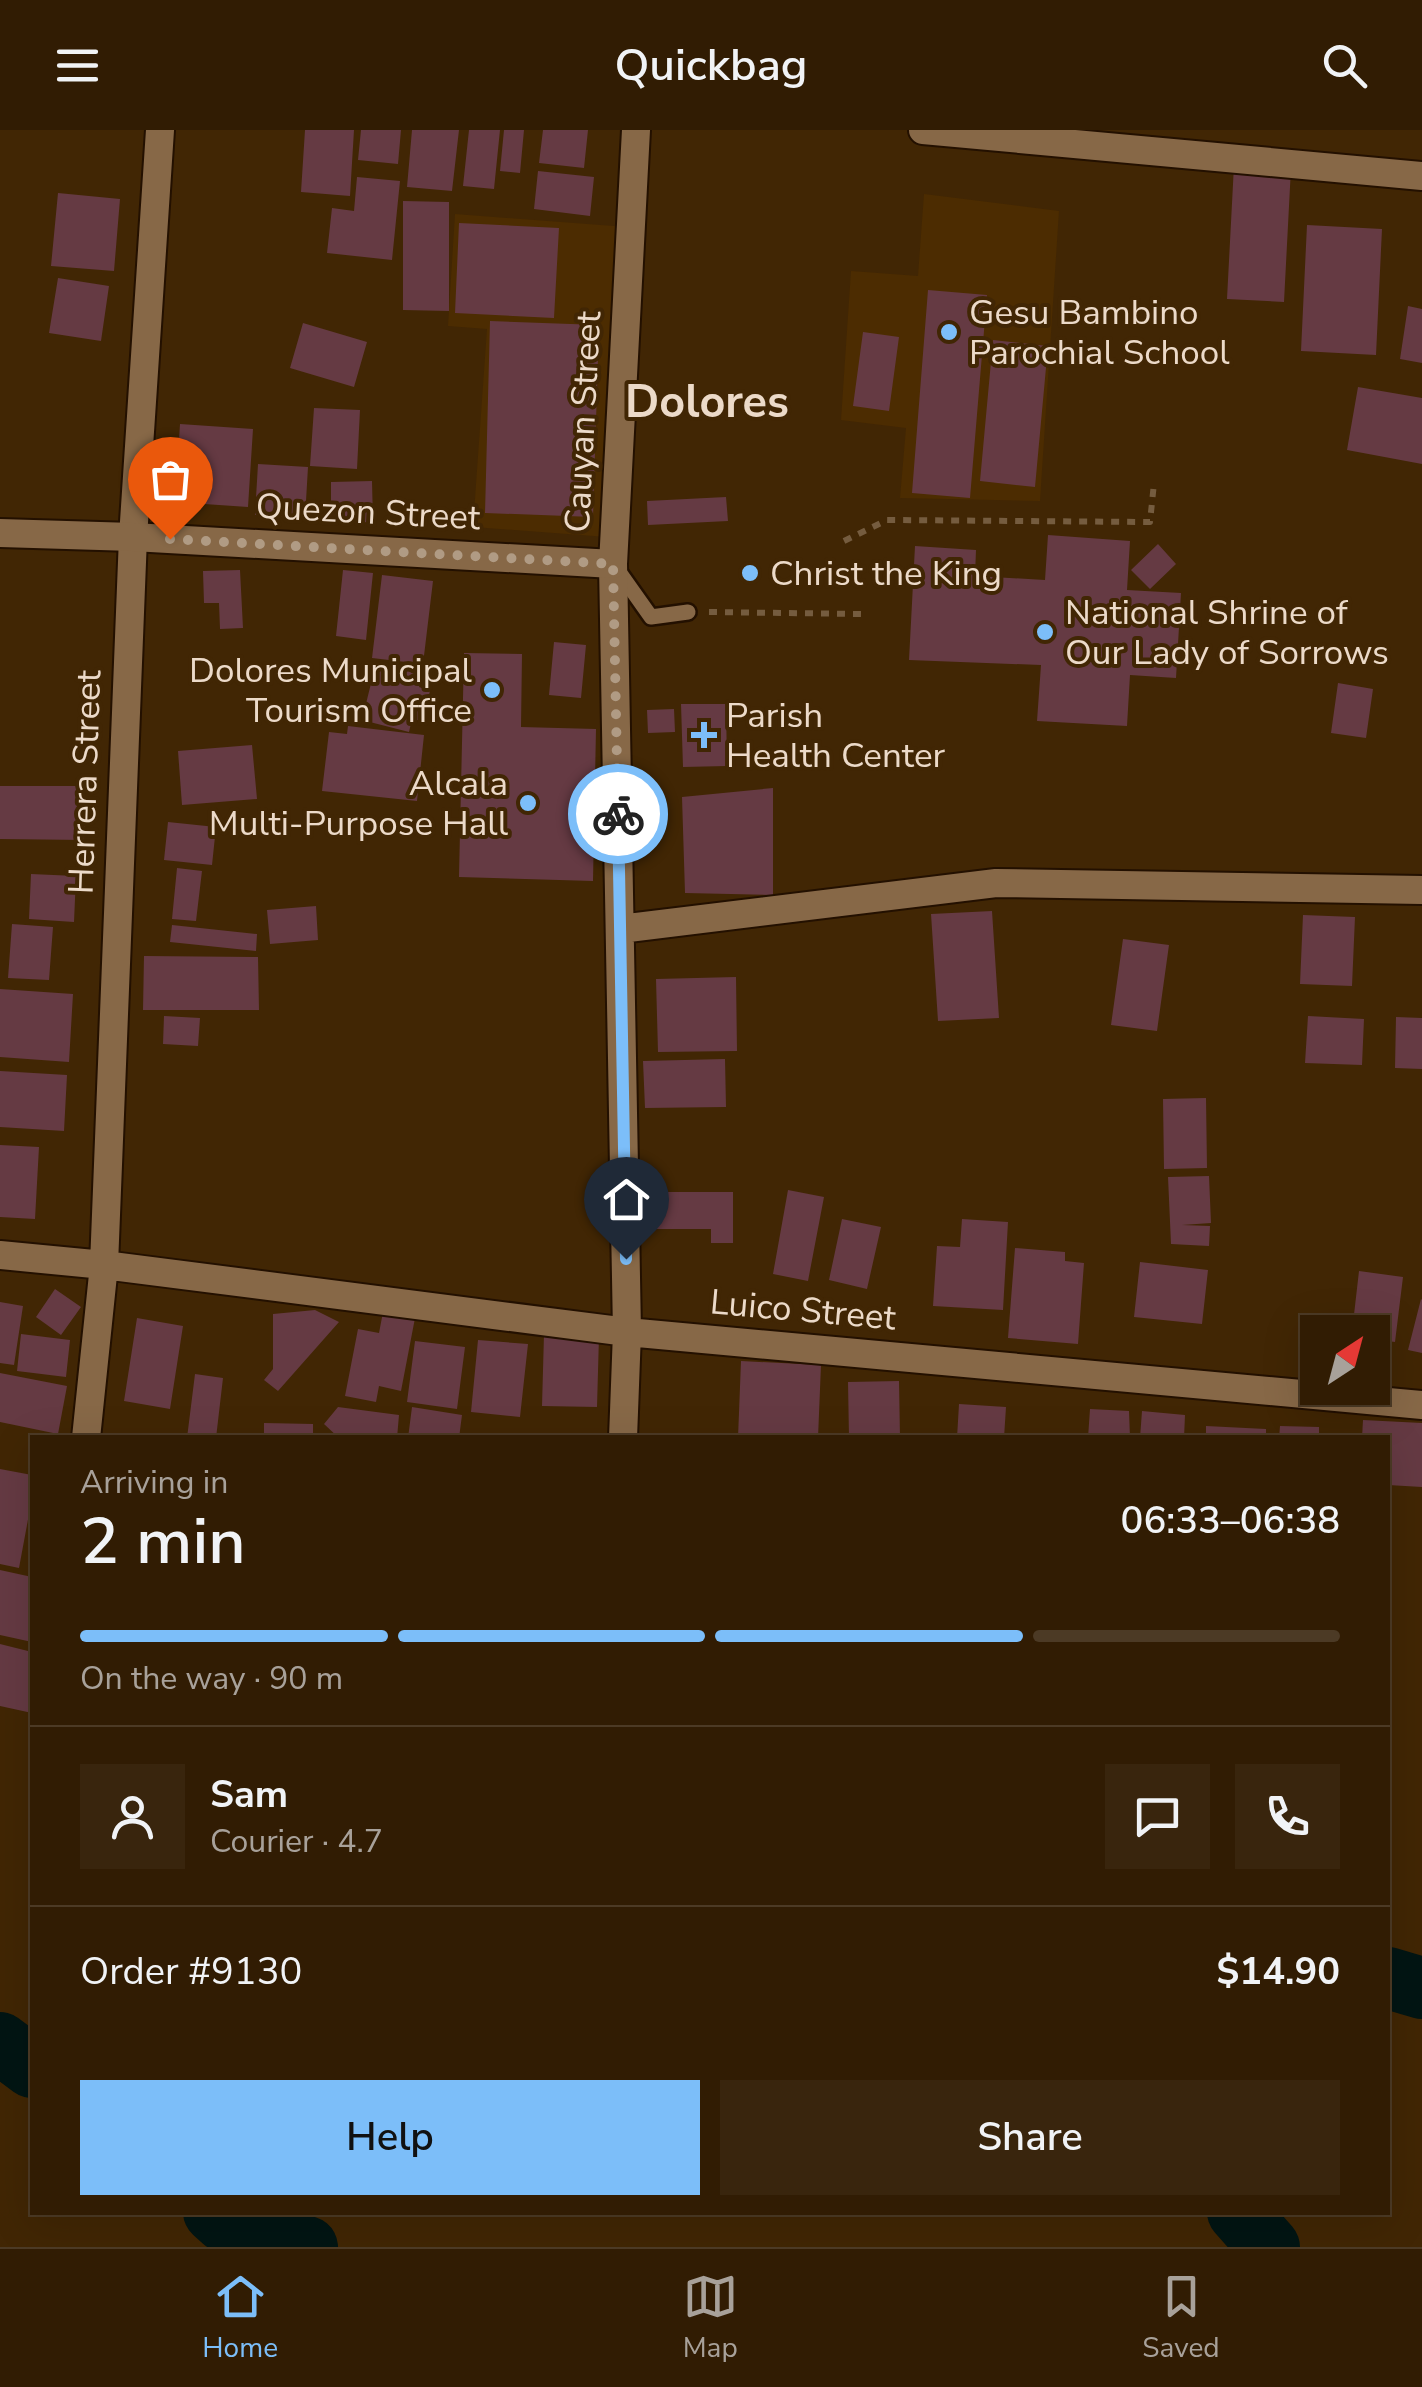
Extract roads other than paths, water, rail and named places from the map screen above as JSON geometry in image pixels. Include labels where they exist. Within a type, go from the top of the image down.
[{"type":"street","name":"Herrera Street","points":[[86,1435],[104,1265],[132,537],[160,130]]},
{"type":"street","name":"Cauyan Street","points":[[623,1435],[627,1332],[613,564],[636,130]]},
{"type":"street","points":[[923,130],[1422,176]]},
{"type":"street","name":"Quezon Street","points":[[0,533],[613,564]]},
{"type":"street","points":[[620,929],[996,883],[1422,890]]},
{"type":"street","name":"Luico Street","points":[[0,1255],[627,1332],[1422,1404]]},
{"type":"lane","points":[[613,564],[651,617],[688,612]]},
{"type":"waterway","points":[[1390,1979],[1422,1988]]},
{"type":"waterway","points":[[0,2043],[30,2066]]},
{"type":"waterway","points":[[217,2215],[224,2221],[307,2247]]},
{"type":"waterway","points":[[1241,2215],[1269,2247]]},
{"type":"place","name":"Gesu Bambino Parochial School","points":[[949,332]]},
{"type":"place","name":"Christ the King","points":[[750,573]]},
{"type":"place","name":"National Shrine of Our Lady of Sorrows","points":[[1045,632]]},
{"type":"place","name":"Dolores Municipal Tourism Office","points":[[492,690]]},
{"type":"place","name":"Parish Health Center","points":[[704,735]]},
{"type":"place","name":"Alcala Multi-Purpose Hall","points":[[528,803]]},
{"type":"district","name":"Dolores","points":[[707,402]]}]
